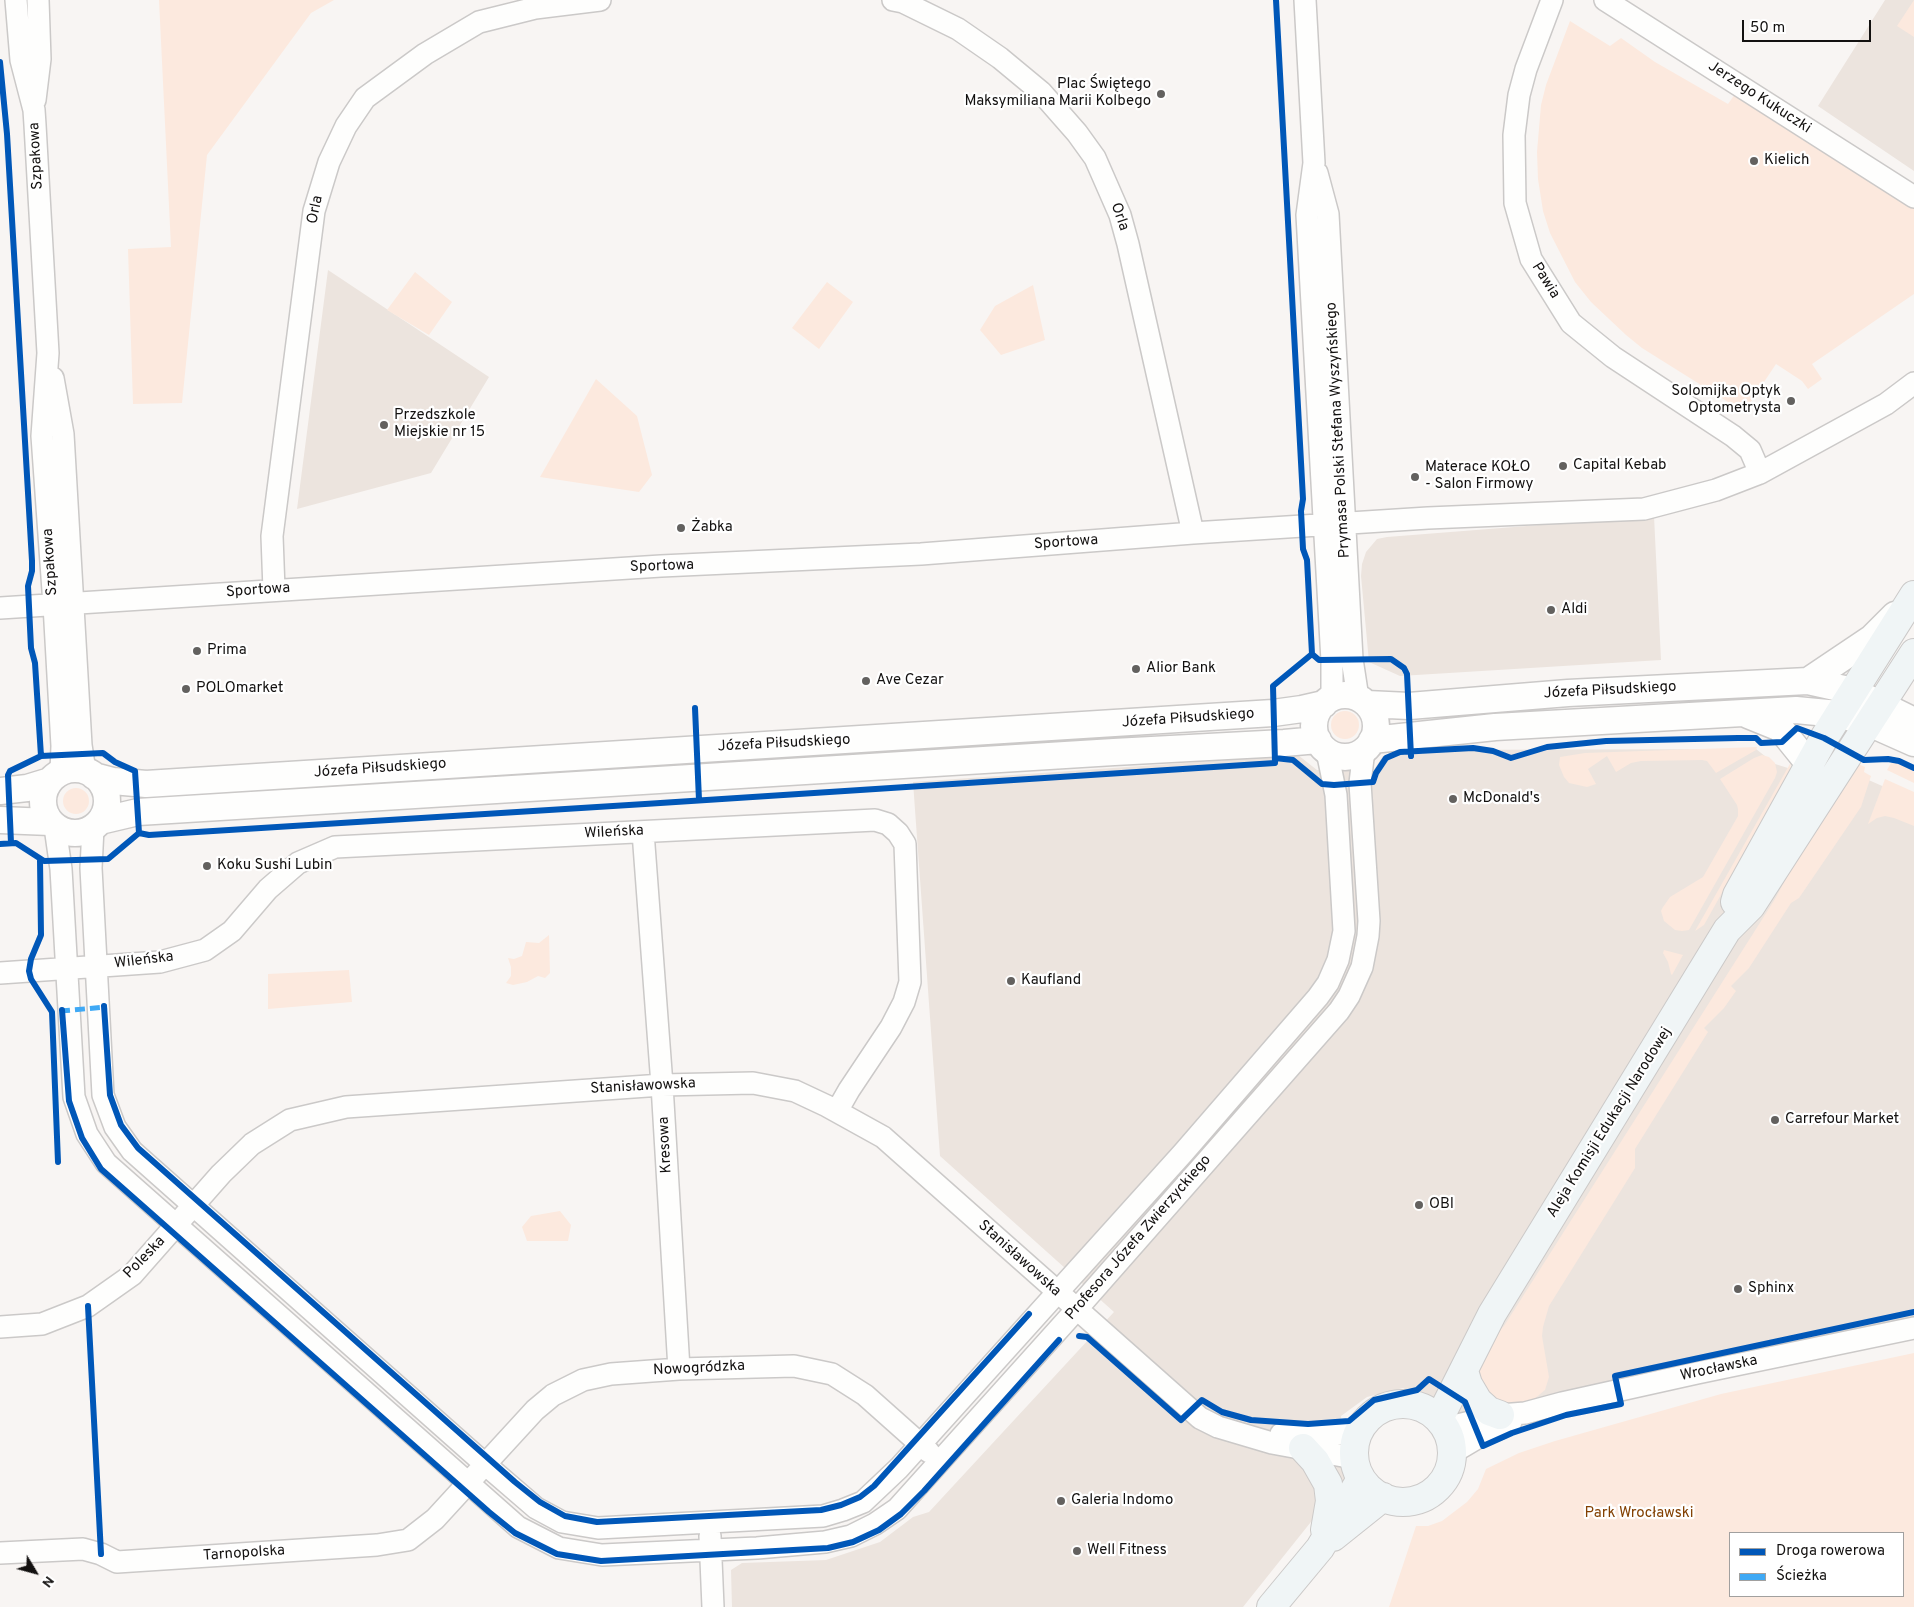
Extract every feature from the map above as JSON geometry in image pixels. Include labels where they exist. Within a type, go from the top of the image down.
[{"type":"main road","name":"Aleja Komisji Edukacji Narodowej","points":[[1727,930],[1737,895],[1809,764],[1838,714],[1914,595]]},
{"type":"main road","name":"Aleja Komisji Edukacji Narodowej","points":[[1439,1427],[1492,1314],[1727,930],[1751,906],[1914,653]]},
{"type":"main road","name":"Aleja Komisji Edukacji Narodowej","points":[[1439,1427],[1492,1314]]},
{"type":"main road","points":[[1464,1371],[1468,1384],[1478,1401],[1490,1411],[1512,1414]]},
{"type":"main road","points":[[1405,1404],[1439,1427],[1450,1466],[1444,1479],[1435,1490],[1424,1497],[1410,1501],[1396,1501],[1383,1498],[1371,1490],[1358,1469],[1356,1441],[1359,1432],[1367,1420],[1385,1408],[1405,1404]]},
{"type":"main road","points":[[1303,1448],[1322,1471],[1330,1494],[1329,1511],[1320,1548]]},
{"type":"main road","points":[[1320,1548],[1358,1469]]},
{"type":"main road","points":[[1272,1607],[1320,1548],[1383,1498]]},
{"type":"street","name":"Szpakowa","points":[[16,0],[21,60],[34,110]]},
{"type":"street","name":"Szpakowa","points":[[38,0],[40,59],[34,110],[48,352],[42,436],[82,745],[72,775]]},
{"type":"street","name":"Orla","points":[[274,590],[272,536],[314,211],[329,162],[346,126],[366,98],[425,54],[479,22],[535,8],[600,0]]},
{"type":"street","name":"Orla","points":[[893,0],[903,2],[958,29],[1000,58],[1041,92],[1077,133],[1095,158],[1120,215],[1125,234],[1193,533]]},
{"type":"street","name":"Prymasa Polski Stefana Wyszyńskiego","points":[[1305,0],[1314,163],[1307,215],[1334,525],[1345,701]]},
{"type":"street","name":"Pawia","points":[[1552,0],[1526,69],[1519,95],[1514,135],[1514,203],[1531,258],[1571,323],[1613,357],[1733,436],[1750,450],[1760,473]]},
{"type":"street","name":"Jerzego Kukuczki","points":[[1605,0],[1914,197]]},
{"type":"street","points":[[1334,525],[1428,518],[1644,509],[1716,490],[1760,473],[1886,404],[1914,383]]},
{"type":"street","name":"Sportowa","points":[[0,608],[661,566],[921,554],[1193,533],[1334,525]]},
{"type":"street","points":[[1808,681],[1872,638],[1914,595]]},
{"type":"street","name":"Józefa Piłsudskiego","points":[[0,791],[28,788],[72,775],[146,784],[1254,714],[1293,710],[1345,701],[1409,706],[1568,694],[1808,681],[1853,691],[1875,714]]},
{"type":"street","points":[[1345,701],[1372,712],[1376,721],[1376,731],[1368,745],[1357,754],[1342,756],[1322,745],[1315,730],[1318,712],[1345,701]]},
{"type":"street","name":"Józefa Piłsudskiego","points":[[1368,745],[1495,727],[1740,712],[1796,710],[1838,714],[1875,714]]},
{"type":"street","points":[[1740,712],[1780,728],[1809,764]]},
{"type":"street","points":[[1875,714],[1914,721]]},
{"type":"street","points":[[1875,714],[1914,743]]},
{"type":"street","name":"Józefa Piłsudskiego","points":[[97,824],[138,812],[1104,752],[1284,743],[1322,745]]},
{"type":"street","name":"Profesora Józefa Zwierzyckiego","points":[[97,824],[91,868],[98,967],[103,1095],[115,1127],[132,1151],[486,1465],[536,1508],[562,1522],[598,1528],[823,1516],[863,1502],[877,1490],[1183,1153],[1318,997],[1334,973],[1344,931],[1336,795],[1322,745]]},
{"type":"street","name":"Profesora Józefa Zwierzyckiego","points":[[53,825],[61,869],[65,968],[74,1097],[87,1134],[106,1163],[518,1527],[559,1548],[602,1555],[711,1549],[825,1542],[851,1536],[875,1524],[896,1509],[941,1462],[1339,1011],[1349,996],[1362,967],[1368,936],[1369,921],[1360,783],[1368,745]]},
{"type":"street","points":[[0,820],[30,820],[53,825],[64,832],[74,834],[84,832],[97,824],[105,812],[106,797],[101,783],[72,775],[44,791],[42,802],[45,813],[53,825]]},
{"type":"street","name":"Wileńska","points":[[0,973],[160,962],[205,950],[232,931],[268,889],[298,864],[335,847],[875,820],[888,824],[898,833],[905,844],[910,982],[904,1002],[891,1026],[848,1090],[837,1111]]},
{"type":"street","name":"Kresowa","points":[[643,832],[662,1085],[679,1369]]},
{"type":"street","name":"Stanisławowska","points":[[176,1225],[221,1174],[252,1144],[290,1120],[346,1107],[662,1085],[753,1083],[795,1091],[837,1111],[883,1137],[1200,1418],[1218,1427],[1272,1443],[1348,1457],[1358,1469]]},
{"type":"street","name":"Poleska","points":[[0,1327],[42,1324],[88,1306],[132,1274],[176,1225]]},
{"type":"street","name":"Wrocławska","points":[[1439,1427],[1512,1414],[1914,1328]]},
{"type":"street","name":"Nowogródzka","points":[[468,1484],[535,1410],[553,1395],[583,1380],[610,1374],[679,1369],[794,1366],[832,1374],[865,1395],[941,1462]]},
{"type":"street","points":[[1246,1435],[1346,1434],[1359,1432]]},
{"type":"street","name":"Tarnopolska","points":[[0,1553],[84,1549],[118,1562],[377,1545],[408,1540],[435,1519],[468,1484]]},
{"type":"street","points":[[710,1523],[714,1607]]},
{"type":"shaded area","points":[[1885,0],[1914,0],[1914,171],[1818,106]]},
{"type":"shaded area","name":"Przedszkole Miejskie nr 15","points":[[328,270],[489,377],[431,473],[297,509]]},
{"type":"shaded area","points":[[1654,516],[1661,660],[1400,676],[1369,662],[1361,576],[1366,552],[1377,539]]},
{"type":"shaded area","points":[[1756,749],[1775,764],[1846,786],[1855,774],[1914,800],[1914,1317],[1459,1415],[1403,1388],[1367,1397],[1341,1416],[1346,1478],[1243,1607],[732,1607],[731,1570],[742,1563],[826,1560],[880,1542],[913,1517],[929,1512],[1114,1312],[940,1156],[913,782],[1298,755],[1317,770],[1373,771],[1383,756],[1397,750]]},
{"type":"green space","points":[[159,0],[334,0],[311,13],[207,155],[182,403],[133,404],[128,249],[171,247]]},
{"type":"green space","points":[[1914,0],[1914,37],[1897,26]]},
{"type":"green space","points":[[1570,21],[1610,46],[1621,38],[1655,62],[1728,104],[1735,94],[1914,205],[1914,294],[1812,364],[1822,379],[1808,389],[1802,381],[1776,364],[1744,412],[1642,348],[1591,302],[1575,282],[1550,233],[1543,211],[1538,179],[1537,152],[1541,105],[1546,85]]},
{"type":"green space","points":[[415,272],[452,302],[429,335],[387,310]]},
{"type":"green space","points":[[827,282],[853,302],[819,349],[792,328]]},
{"type":"green space","points":[[1033,285],[1045,340],[1001,355],[980,330],[995,306]]},
{"type":"green space","points":[[596,379],[637,416],[652,475],[639,492],[540,477]]},
{"type":"green space","points":[[1345,711],[1355,715],[1359,725],[1355,735],[1345,739],[1335,735],[1331,725],[1335,715]]},
{"type":"green space","points":[[1757,747],[1756,750],[1716,773],[1707,761],[1702,760],[1641,761],[1631,763],[1616,772],[1607,756],[1588,769],[1596,784],[1587,787],[1569,783],[1559,765],[1560,757],[1585,753]]},
{"type":"green space","points":[[1762,755],[1769,757],[1775,763],[1777,772],[1775,778],[1689,930],[1675,930],[1664,921],[1661,911],[1663,907],[1670,897],[1703,877],[1738,816],[1737,805],[1720,779]]},
{"type":"green space","points":[[1791,762],[1790,771],[1704,925],[1695,931]]},
{"type":"green space","points":[[1856,763],[1865,767],[1864,772],[1871,776],[1861,807],[1799,898],[1791,903],[1749,968],[1731,986],[1736,991],[1724,1008],[1704,1028],[1708,1032],[1635,1149],[1635,1168],[1549,1306],[1542,1336],[1549,1377],[1545,1390],[1533,1400],[1509,1405],[1496,1403],[1477,1380],[1479,1355],[1484,1345],[1504,1326],[1775,899],[1814,827]]},
{"type":"green space","points":[[1891,763],[1897,763],[1914,771],[1914,783],[1887,770]]},
{"type":"green space","points":[[1885,779],[1914,792],[1914,826],[1885,816],[1877,818],[1868,824]]},
{"type":"green space","points":[[76,788],[85,792],[89,801],[85,810],[76,814],[67,810],[63,801],[67,792]]},
{"type":"green space","points":[[549,935],[550,973],[545,978],[538,976],[527,982],[513,985],[506,983],[511,976],[508,958],[514,959],[522,956],[526,942],[539,943]]},
{"type":"green space","points":[[1664,950],[1683,955],[1672,975],[1663,953]]},
{"type":"green space","points":[[349,970],[352,1002],[268,1009],[268,974]]},
{"type":"green space","points":[[560,1211],[571,1225],[568,1241],[527,1241],[522,1227],[531,1216]]},
{"type":"green space","name":"Park Wrocławski","points":[[1914,1353],[1914,1607],[1389,1607],[1416,1526],[1428,1526],[1442,1521],[1467,1502],[1478,1489],[1486,1469],[1519,1453],[1721,1394]]},
{"type":"marked path","points":[[60,1011],[107,1007]]},
{"type":"cycle path","points":[[1276,0],[1303,499],[1301,511],[1303,549],[1307,560],[1312,654],[1319,660],[1391,659],[1404,668],[1407,674],[1411,756]]},
{"type":"cycle path","points":[[0,62],[7,134],[32,561],[32,571],[28,586],[31,648],[35,663],[41,756]]},
{"type":"cycle path","points":[[139,833],[149,835],[1275,763],[1273,686],[1312,654]]},
{"type":"cycle path","points":[[695,708],[699,800]]},
{"type":"cycle path","points":[[1275,758],[1293,760],[1322,784],[1334,785],[1373,782],[1376,773],[1386,758],[1400,752],[1473,748],[1493,751],[1511,758],[1547,747],[1606,741],[1756,738],[1761,743],[1782,742],[1797,728],[1824,738],[1864,760],[1888,759],[1899,761],[1914,768]]},
{"type":"cycle path","points":[[0,844],[16,843],[44,861],[108,859],[139,833],[135,771],[115,762],[103,753],[41,756],[10,771],[8,775],[11,843]]},
{"type":"cycle path","points":[[40,860],[41,935],[31,959],[29,971],[31,979],[52,1012],[58,1162]]},
{"type":"cycle path","points":[[104,1006],[110,1095],[121,1125],[138,1148],[515,1482],[540,1502],[565,1516],[597,1522],[821,1510],[841,1505],[860,1497],[874,1486],[1029,1314]]},
{"type":"cycle path","points":[[62,1010],[69,1101],[82,1138],[101,1169],[489,1512],[515,1533],[557,1554],[601,1561],[828,1548],[853,1542],[879,1530],[901,1514],[924,1491],[1059,1340]]},
{"type":"cycle path","points":[[88,1306],[101,1554]]},
{"type":"cycle path","points":[[1079,1336],[1087,1337],[1181,1420],[1202,1400],[1222,1412],[1251,1420],[1308,1424],[1349,1421],[1374,1400],[1417,1390],[1429,1379],[1465,1402],[1483,1446],[1512,1433],[1566,1415],[1621,1404],[1615,1376],[1914,1312]]},
{"type":"place","name":"Plac Świętego Maksymiliana Marii Kolbego","points":[[1161,94]]},
{"type":"place","name":"Kielich","points":[[1754,161]]},
{"type":"place","name":"Solomijka Optyk Optometrysta","points":[[1791,401]]},
{"type":"place","name":"Przedszkole Miejskie nr 15","points":[[384,425]]},
{"type":"place","name":"Capital Kebab","points":[[1563,466]]},
{"type":"place","name":"Materace KOŁO - Salon Firmowy","points":[[1415,477]]},
{"type":"place","name":"Żabka","points":[[681,528]]},
{"type":"place","name":"Aldi","points":[[1551,610]]},
{"type":"place","name":"Prima","points":[[197,651]]},
{"type":"place","name":"Alior Bank","points":[[1136,669]]},
{"type":"place","name":"Ave Cezar","points":[[866,681]]},
{"type":"place","name":"POLOmarket","points":[[186,689]]},
{"type":"place","name":"McDonald's","points":[[1453,799]]},
{"type":"place","name":"Koku Sushi Lubin","points":[[207,866]]},
{"type":"place","name":"Kaufland","points":[[1011,981]]},
{"type":"place","name":"Carrefour Market","points":[[1775,1120]]},
{"type":"place","name":"OBI","points":[[1419,1205]]},
{"type":"place","name":"Sphinx","points":[[1738,1289]]},
{"type":"place","name":"Galeria Indomo","points":[[1061,1501]]},
{"type":"place","name":"Well Fitness","points":[[1077,1551]]}]
